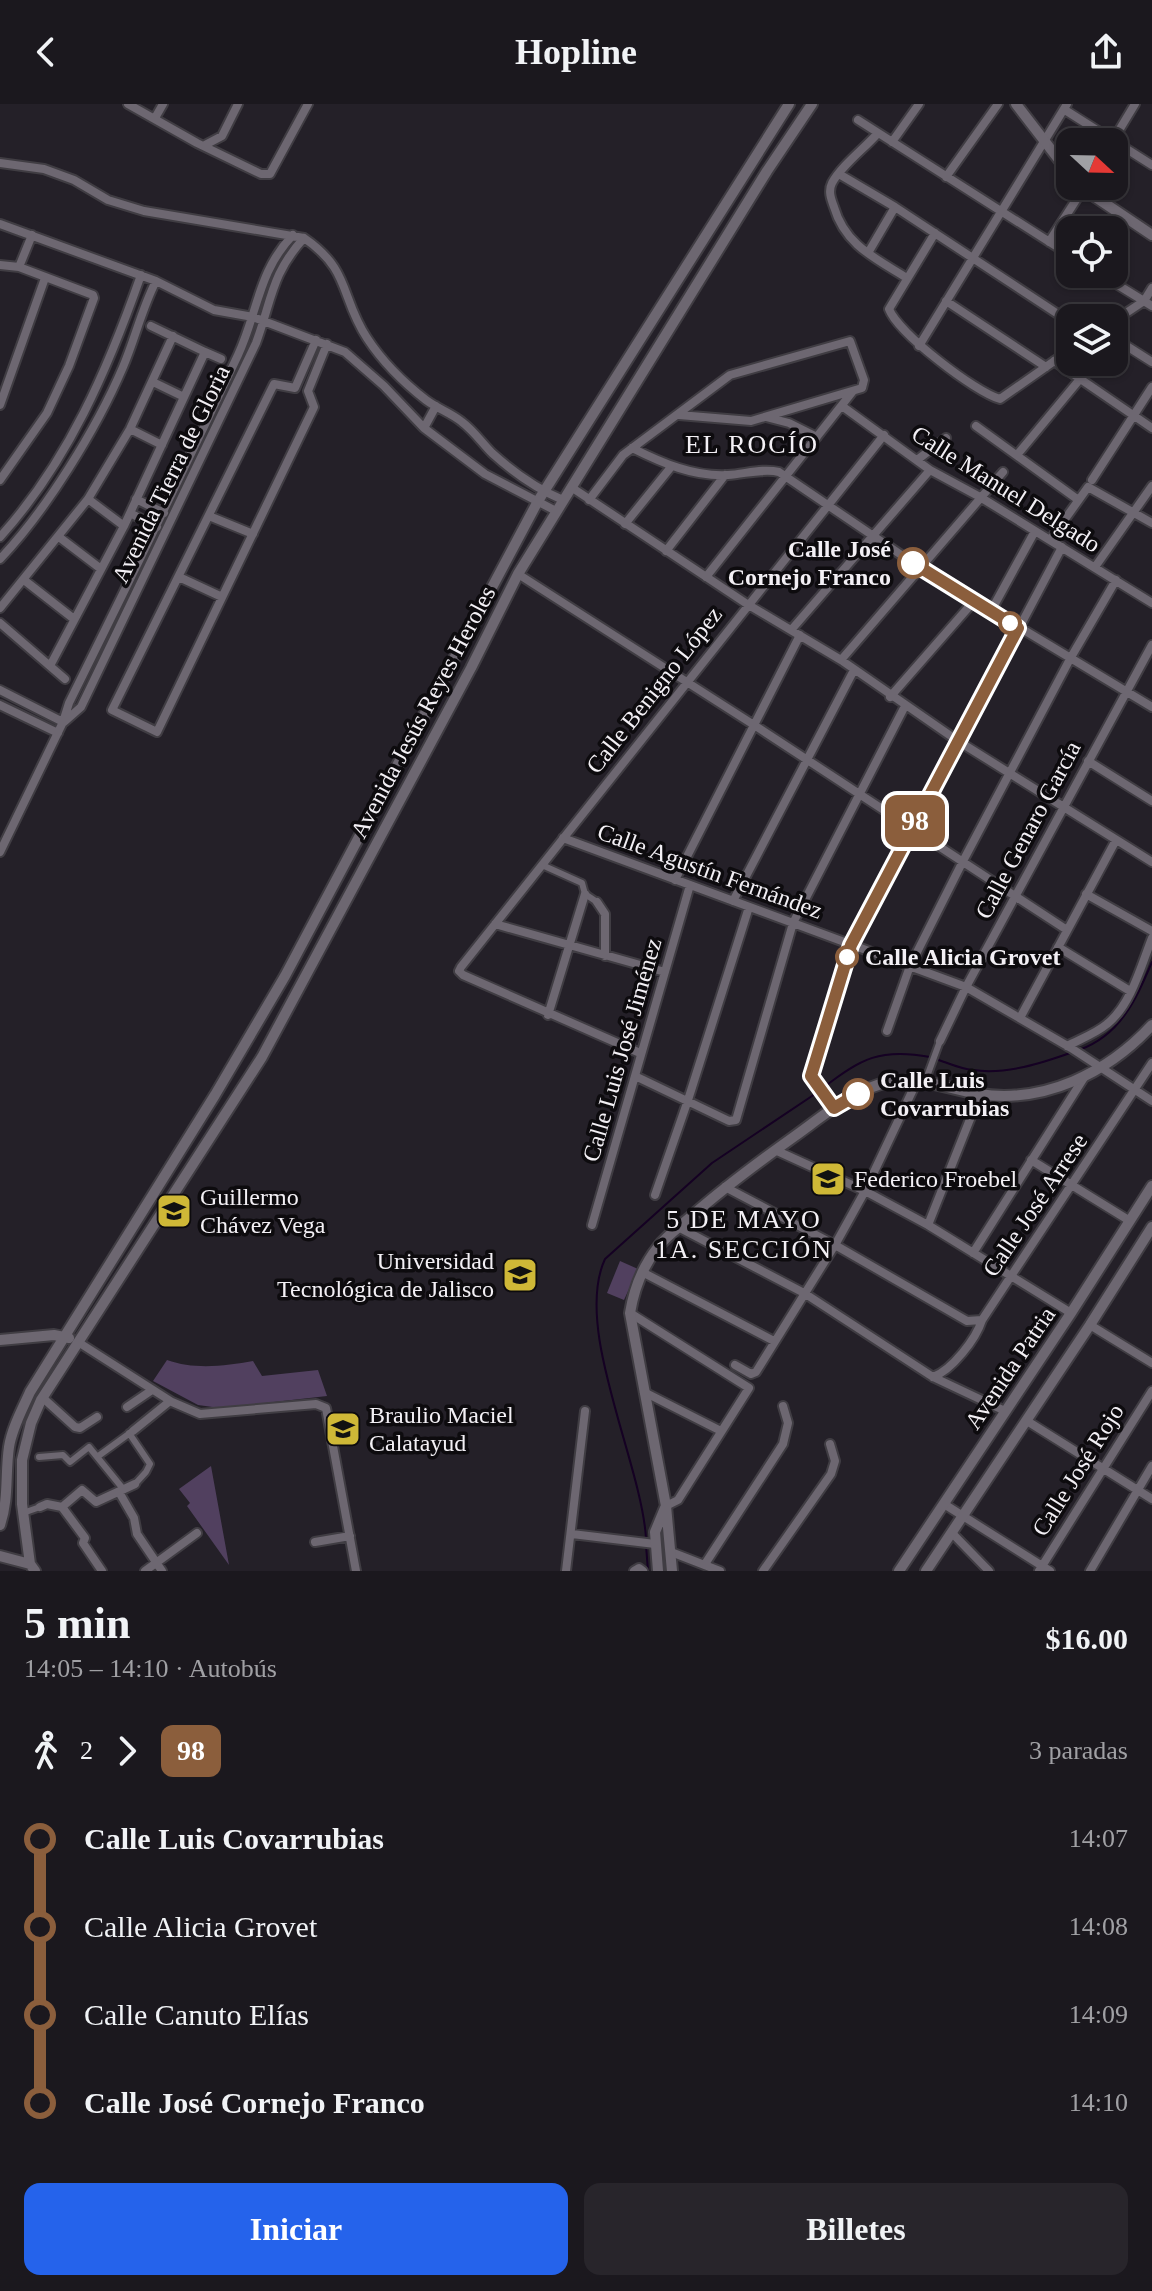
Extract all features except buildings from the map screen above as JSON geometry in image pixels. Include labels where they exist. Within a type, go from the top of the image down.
[{"type":"street","points":[[128,104],[261,174],[270,174],[308,104]]},
{"type":"street","points":[[155,118],[163,104]]},
{"type":"street","points":[[205,145],[222,136],[238,104]]},
{"type":"street","name":"Avenida Jesús Reyes Heroles","points":[[1,1518],[7,1498],[4,1451],[30,1392],[215,1095],[285,976],[541,496],[789,104]]},
{"type":"street","name":"Avenida Jesús Reyes Heroles","points":[[32,1567],[23,1513],[31,1459],[31,1423],[43,1398],[262,1057],[518,574],[767,171],[812,104]]},
{"type":"street","points":[[892,142],[919,104]]},
{"type":"street","points":[[946,177],[998,104]]},
{"type":"street","points":[[1016,104],[1056,155]]},
{"type":"street","points":[[1121,128],[1135,104]]},
{"type":"street","points":[[919,346],[1066,107],[1095,128]]},
{"type":"street","points":[[858,120],[1056,246]]},
{"type":"street","points":[[878,133],[839,174],[830,186],[830,194],[840,226],[868,253],[907,278]]},
{"type":"street","points":[[1128,150],[1152,165]]},
{"type":"street","points":[[0,163],[44,169],[74,180],[108,200],[135,208],[304,238],[323,250],[333,262],[358,321],[395,372],[436,406],[462,422],[556,511]]},
{"type":"street","points":[[839,174],[1056,313]]},
{"type":"street","points":[[1049,242],[1075,200]]},
{"type":"street","points":[[1100,200],[1152,235]]},
{"type":"street","points":[[868,253],[895,207]]},
{"type":"street","points":[[0,224],[156,281],[214,310],[264,320],[350,354],[424,428],[485,474],[541,496],[563,500]]},
{"type":"street","points":[[935,233],[889,309],[919,346],[1000,399],[1056,360]]},
{"type":"street","points":[[19,267],[32,235]]},
{"type":"street","name":"Avenida Tierra de Gloria","points":[[0,852],[245,339],[267,270],[293,235]]},
{"type":"street","name":"Avenida Tierra de Gloria","points":[[63,722],[81,707],[264,320],[277,276],[304,238]]},
{"type":"street","points":[[0,265],[19,267],[94,298],[69,366],[47,413],[2,477]]},
{"type":"street","points":[[0,537],[33,497],[91,400],[119,338],[141,275]]},
{"type":"street","points":[[0,405],[45,278]]},
{"type":"street","points":[[0,559],[64,474],[99,417],[125,364],[156,281]]},
{"type":"street","points":[[1122,288],[1148,304]]},
{"type":"street","points":[[1128,314],[1148,304],[1152,288]]},
{"type":"street","points":[[946,301],[1080,379],[1152,428]]},
{"type":"street","points":[[151,326],[221,359]]},
{"type":"street","points":[[0,608],[88,499],[130,429],[173,336]]},
{"type":"street","points":[[316,340],[295,388],[274,384],[112,710],[157,732],[314,407],[308,391],[327,344]]},
{"type":"street","points":[[589,500],[618,460],[735,373],[850,341],[864,385],[854,391],[765,417],[734,421],[679,415]]},
{"type":"street","points":[[1128,347],[1152,362]]},
{"type":"street","points":[[51,664],[124,526],[205,352]]},
{"type":"street","points":[[1017,455],[1080,379]]},
{"type":"street","points":[[153,382],[184,397]]},
{"type":"street","points":[[1050,540],[1152,387]]},
{"type":"street","points":[[706,577],[854,391]]},
{"type":"street","points":[[424,428],[436,406]]},
{"type":"street","name":"Calle Manuel Delgado","points":[[842,406],[930,470],[980,497],[1152,603]]},
{"type":"street","points":[[765,417],[789,423],[817,437]]},
{"type":"street","points":[[976,426],[1077,499]]},
{"type":"street","points":[[130,429],[162,445]]},
{"type":"street","name":"Calle Benigno López","points":[[548,1015],[459,971],[884,435]]},
{"type":"street","points":[[917,460],[946,438]]},
{"type":"street","points":[[632,448],[671,467],[725,475],[771,470],[786,476],[919,567],[1152,707]]},
{"type":"street","points":[[0,462],[2,477]]},
{"type":"street","points":[[625,524],[671,467]]},
{"type":"street","points":[[675,880],[754,725],[796,632],[872,535],[930,470]]},
{"type":"street","points":[[841,660],[1003,472]]},
{"type":"street","points":[[666,551],[725,475]]},
{"type":"street","points":[[1090,484],[1152,523]]},
{"type":"street","points":[[1095,567],[1152,486]]},
{"type":"street","points":[[571,487],[747,604],[841,660],[890,697],[958,741],[1152,862]]},
{"type":"street","points":[[88,499],[124,526]]},
{"type":"street","points":[[136,499],[164,513]]},
{"type":"street","points":[[130,513],[157,527]]},
{"type":"street","points":[[209,516],[253,534]]},
{"type":"street","points":[[991,611],[1035,531]]},
{"type":"street","points":[[59,537],[101,569]]},
{"type":"street","points":[[832,1104],[811,1076],[851,945],[1062,547]]},
{"type":"street","points":[[518,574],[1067,930]]},
{"type":"street","points":[[179,577],[222,597]]},
{"type":"street","points":[[24,580],[74,619]]},
{"type":"street","points":[[887,1031],[910,966],[962,863],[1070,659],[1116,580]]},
{"type":"street","points":[[890,697],[974,601]]},
{"type":"street","points":[[0,623],[65,679]]},
{"type":"street","name":"Calle Genaro García","points":[[921,1081],[930,1069],[966,987],[1152,645]]},
{"type":"street","points":[[733,901],[854,670]]},
{"type":"street","points":[[0,690],[63,722]]},
{"type":"street","points":[[0,705],[58,733]]},
{"type":"street","points":[[635,1076],[734,1121],[793,923],[905,706]]},
{"type":"street","points":[[1088,761],[1152,801]]},
{"type":"street","name":"Calle Agustín Fernández","points":[[563,838],[966,987],[1069,1047],[1152,1101]]},
{"type":"street","points":[[1020,1018],[1116,840]]},
{"type":"street","points":[[542,865],[582,883],[585,894],[548,1015],[640,1053]]},
{"type":"street","name":"Calle Luis José Jiménez","points":[[592,1225],[690,885]]},
{"type":"street","points":[[585,894],[597,902],[605,914],[605,956]]},
{"type":"street","points":[[1086,894],[1152,931]]},
{"type":"street","points":[[655,1195],[749,907]]},
{"type":"street","points":[[495,924],[665,972]]},
{"type":"street","points":[[1069,1047],[1108,1024],[1117,1015],[1152,938]]},
{"type":"street","points":[[1058,947],[1130,991]]},
{"type":"street","points":[[285,976],[300,986]]},
{"type":"street","points":[[672,1571],[666,1506],[630,1313],[633,1293],[659,1245],[725,1187],[832,1104],[890,1082],[921,1081],[980,1094],[1042,1094],[1085,1075],[1126,1051],[1152,1025]]},
{"type":"street","name":"Calle José Arrese","points":[[951,1368],[1152,1063]]},
{"type":"street","points":[[973,1253],[1085,1075]]},
{"type":"street","points":[[735,1365],[754,1374],[835,1245],[921,1081]]},
{"type":"street","points":[[928,1225],[980,1094]]},
{"type":"street","points":[[775,1150],[865,1191],[928,1225],[1071,1313]]},
{"type":"street","points":[[1031,1160],[1130,1221]]},
{"type":"street","name":"Avenida Patria","points":[[899,1571],[1152,1186]]},
{"type":"street","points":[[725,1187],[835,1245],[967,1321],[982,1320]]},
{"type":"street","points":[[678,1227],[804,1293],[933,1377],[1005,1411]]},
{"type":"street","name":"Avenida Patria","points":[[926,1571],[1151,1232]]},
{"type":"street","points":[[642,1272],[774,1341]]},
{"type":"street","points":[[630,1313],[749,1388],[678,1500],[666,1506],[652,1544],[658,1571]]},
{"type":"street","points":[[967,1321],[972,1335]]},
{"type":"street","points":[[1090,1325],[1152,1363]]},
{"type":"street","points":[[0,1340],[54,1335],[65,1337],[191,1412],[209,1415],[322,1405],[328,1414],[356,1571]]},
{"type":"street","points":[[933,1377],[951,1368],[955,1388]]},
{"type":"street","points":[[127,1407],[152,1390]]},
{"type":"street","name":"Calle José Rojo","points":[[1044,1569],[1152,1391]]},
{"type":"street","points":[[644,1392],[721,1431]]},
{"type":"street","points":[[43,1398],[75,1427],[80,1428],[97,1417]]},
{"type":"street","points":[[97,1457],[170,1401]]},
{"type":"street","points":[[705,1564],[783,1444],[788,1423],[783,1406]]},
{"type":"street","points":[[566,1571],[585,1411]]},
{"type":"street","points":[[1027,1421],[1152,1499]]},
{"type":"street","points":[[62,1507],[82,1490],[96,1502],[135,1484],[150,1464],[131,1432]]},
{"type":"street","points":[[763,1571],[831,1474],[835,1461],[830,1444]]},
{"type":"street","points":[[31,1459],[63,1455],[70,1462],[89,1447],[121,1491],[134,1518],[137,1534],[159,1567]]},
{"type":"street","points":[[1090,1571],[1152,1466]]},
{"type":"street","points":[[23,1513],[47,1504],[62,1507],[85,1538],[83,1543],[102,1571]]},
{"type":"street","points":[[944,1504],[1044,1569]]},
{"type":"street","points":[[145,1571],[159,1567],[197,1533]]},
{"type":"street","points":[[952,1533],[989,1571]]},
{"type":"street","points":[[572,1534],[652,1544]]},
{"type":"street","points":[[315,1542],[350,1536]]},
{"type":"street","points":[[671,1552],[720,1571]]},
{"type":"street","points":[[0,1556],[32,1567]]},
{"type":"shaded area","points":[[620,1261],[638,1269],[624,1300],[607,1293]]},
{"type":"shaded area","points":[[167,1360],[199,1366],[253,1361],[262,1376],[318,1370],[327,1396],[220,1408],[198,1405],[153,1381]]},
{"type":"shaded area","points":[[211,1466],[229,1565],[187,1506],[190,1503],[179,1489]]},
{"type":"waterway","points":[[1079,1050],[1106,1035],[1116,1025],[1133,1002],[1152,962]]},
{"type":"waterway","points":[[936,1059],[968,1069],[998,1071],[1036,1064],[1073,1052]]},
{"type":"waterway","points":[[823,1088],[849,1069],[872,1058],[898,1054],[930,1057]]},
{"type":"waterway","points":[[646,1538],[597,1321],[597,1288],[605,1259],[712,1163],[818,1092]]},
{"type":"waterway","points":[[646,1545],[648,1571]]},
{"type":"bus line","name":"98","points":[[858,1094],[834,1108],[811,1076],[851,945],[1018,628],[913,563]]},
{"type":"place","name":"Calle José Cornejo Franco","points":[[913,563]]},
{"type":"place","name":"Calle Alicia Grovet","points":[[847,957]]},
{"type":"place","name":"Calle Luis Covarrubias","points":[[858,1094]]},
{"type":"place","name":"Federico Froebel","points":[[828,1179]]},
{"type":"place","name":"Guillermo Chávez Vega","points":[[174,1211]]},
{"type":"place","name":"Universidad Tecnológica de Jalisco","points":[[520,1275]]},
{"type":"place","name":"Braulio Maciel Calatayud","points":[[343,1429]]},
{"type":"district","name":"EL ROCÍO","points":[[752,444]]},
{"type":"district","name":"5 DE MAYO 1A. SECCIÓN","points":[[744,1234]]}]
